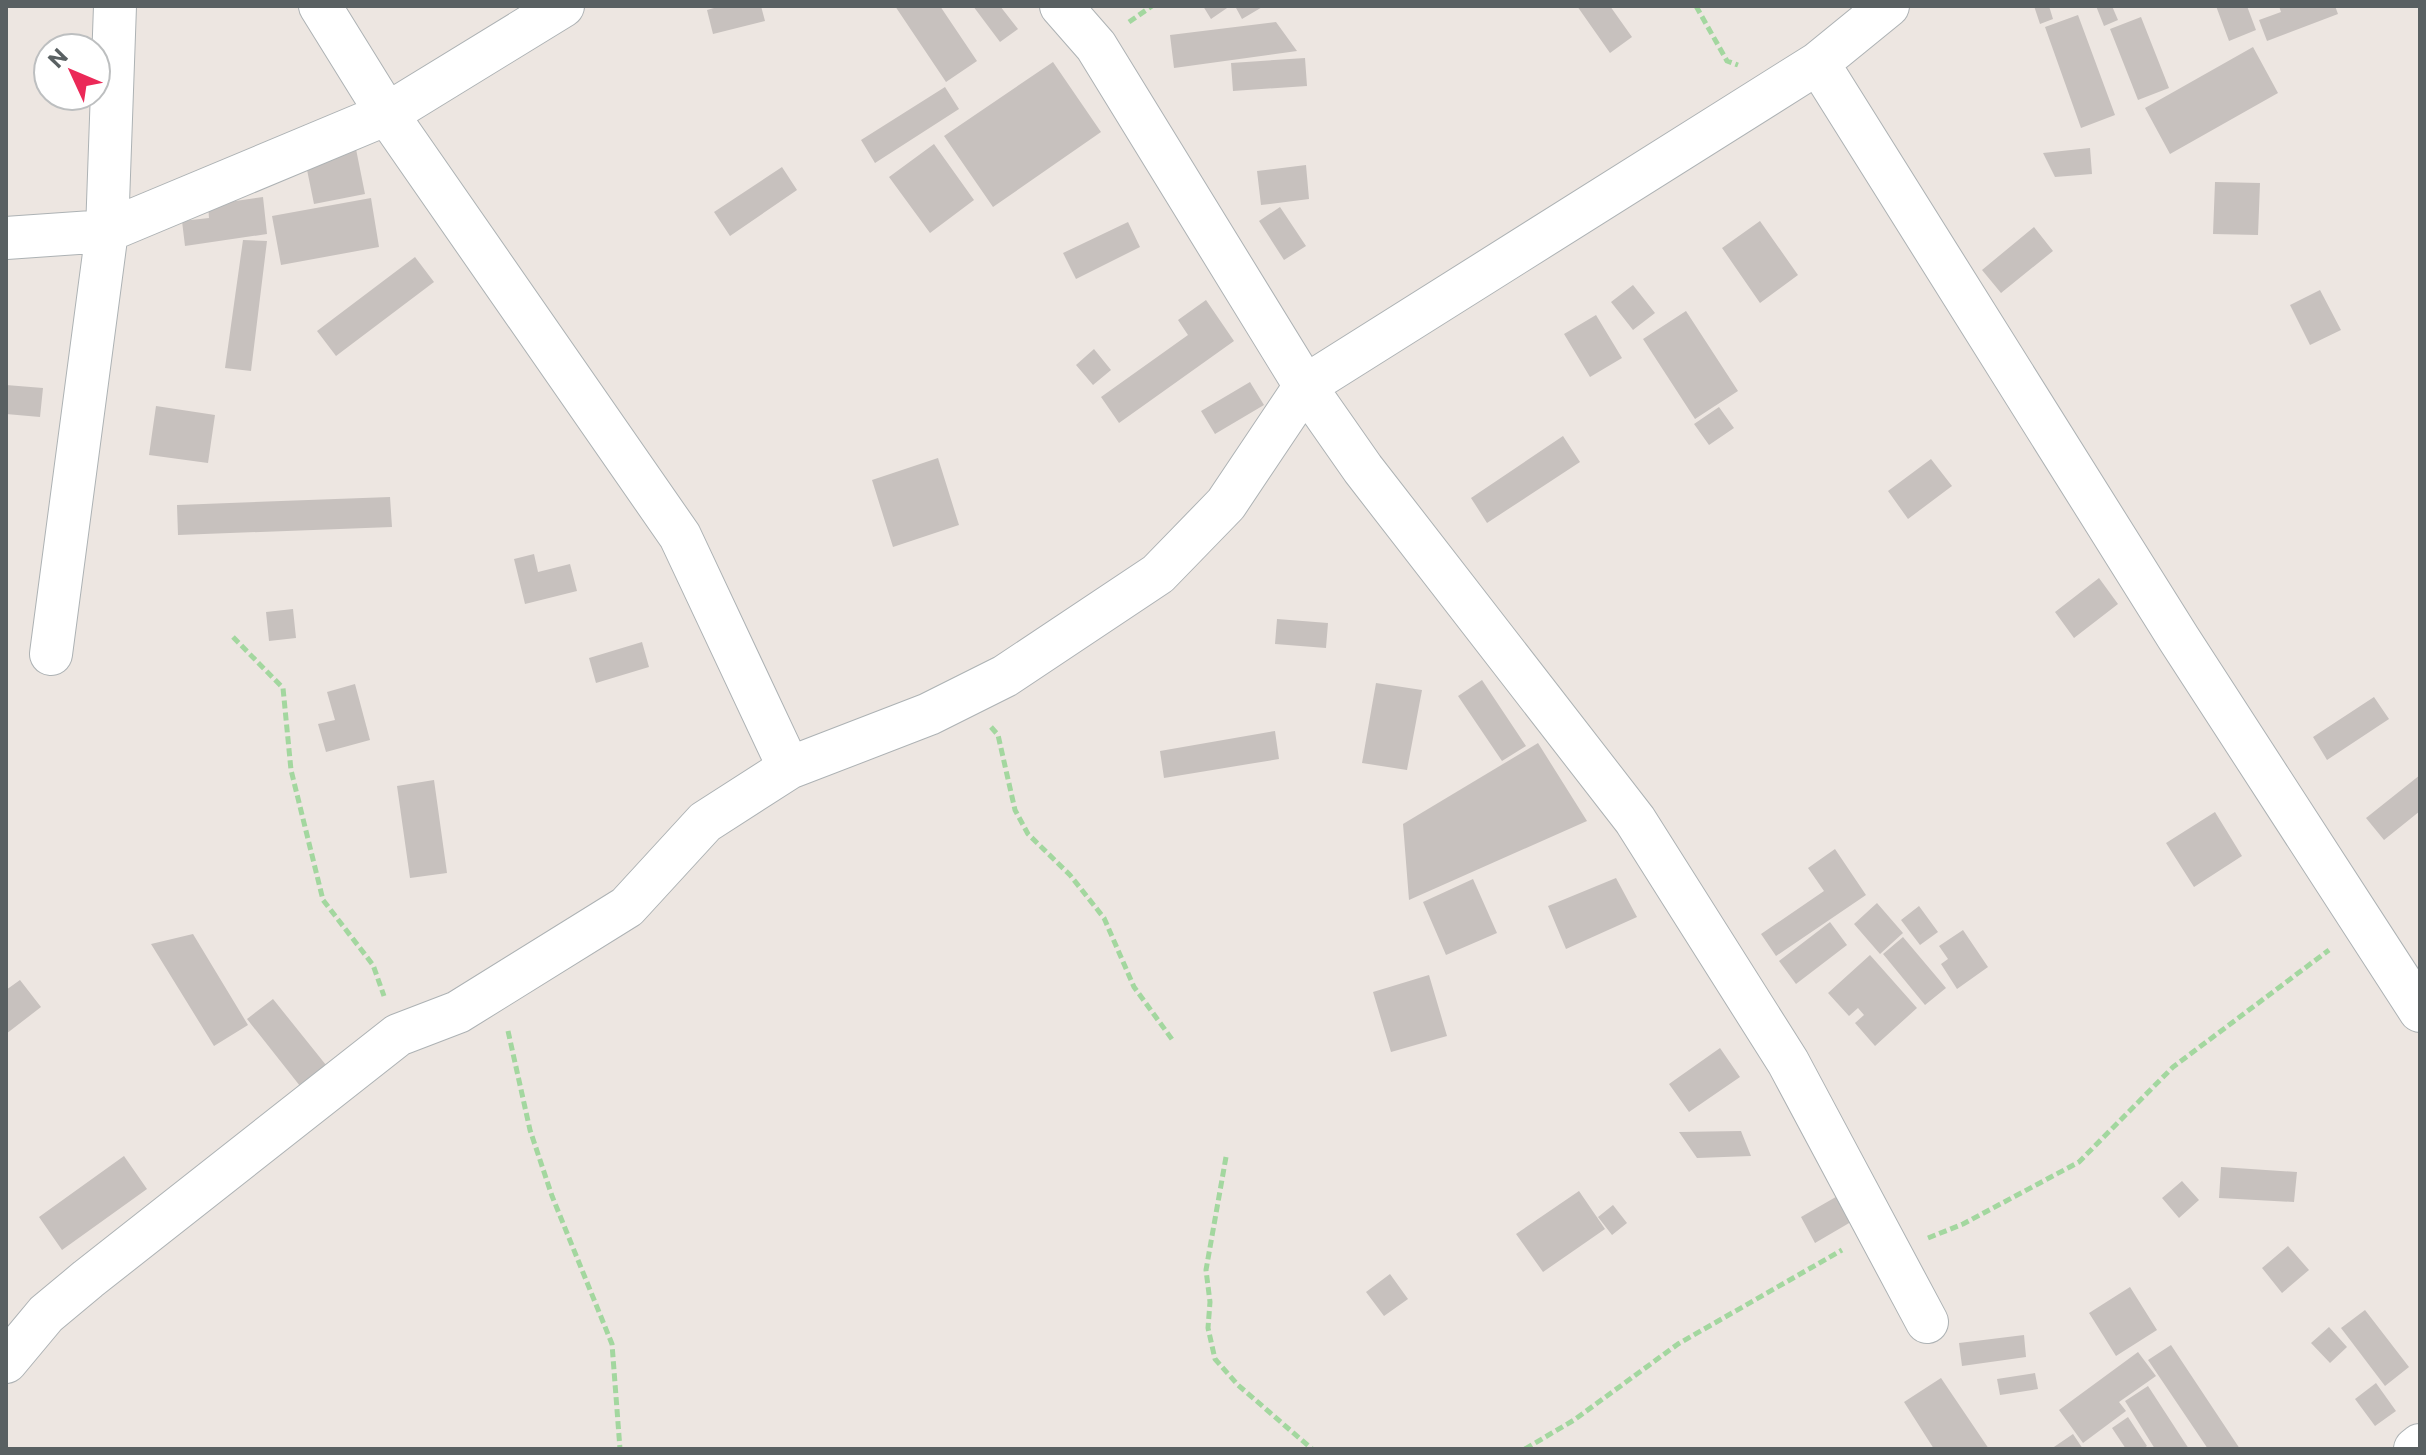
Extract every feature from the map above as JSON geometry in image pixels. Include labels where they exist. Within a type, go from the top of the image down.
[{"type":"street","points":[[51,654],[107,231],[115,6]]},
{"type":"street","points":[[320,6],[387,114],[680,536],[789,768]]},
{"type":"street","points":[[6,238],[107,231],[387,114],[563,6]]},
{"type":"street","points":[[1061,6],[1096,46],[1305,386],[1363,469],[1635,820],[1788,1062],[1927,1322]]},
{"type":"street","points":[[6,1362],[46,1314],[77,1287],[398,1035],[458,1012],[627,907],[705,822],[789,768],[929,714],[1005,676],[1158,574],[1226,504],[1305,386],[1802,73],[1888,6]]},
{"type":"street","points":[[1802,73],[2420,1011]]},
{"type":"street","points":[[2415,1449],[2420,1445]]},
{"type":"path","points":[[1696,6],[1727,61],[1802,73]]},
{"type":"path","points":[[233,637],[283,688],[291,770],[323,900],[373,965],[398,1035]]},
{"type":"path","points":[[965,696],[998,735],[1015,810],[1028,834],[1070,875],[1104,918],[1134,987],[1174,1042]]},
{"type":"path","points":[[1525,1449],[1574,1420],[1678,1344],[1844,1249],[1890,1253],[1963,1224],[2079,1162],[2173,1067],[2362,925]]},
{"type":"path","points":[[499,987],[530,1130],[552,1196],[612,1344],[620,1449]]},
{"type":"path","points":[[1226,1157],[1206,1270],[1210,1302],[1208,1328],[1215,1359],[1238,1385],[1312,1449]]},
{"type":"building","points":[[721,6],[761,6],[765,21],[713,34],[707,10]]},
{"type":"building","points":[[895,6],[940,6],[977,61],[946,82]]},
{"type":"building","points":[[973,6],[1000,6],[1018,29],[1000,42]]},
{"type":"building","points":[[1203,6],[1230,6],[1211,19]]},
{"type":"building","points":[[1235,6],[1264,6],[1242,19]]},
{"type":"building","points":[[1577,6],[1610,6],[1632,37],[1610,53]]},
{"type":"building","points":[[2034,6],[2049,6],[2053,19],[2040,24]]},
{"type":"building","points":[[2096,6],[2112,6],[2118,20],[2104,26]]},
{"type":"building","points":[[2216,6],[2247,6],[2256,30],[2229,41]]},
{"type":"building","points":[[2279,6],[2335,6],[2338,14],[2267,41],[2259,20],[2281,12]]},
{"type":"building","points":[[2078,15],[2115,115],[2081,128],[2045,27]]},
{"type":"building","points":[[2141,17],[2169,88],[2138,100],[2110,29]]},
{"type":"building","points":[[1276,22],[1297,51],[1174,68],[1170,35]]},
{"type":"building","points":[[2253,47],[2278,93],[2170,154],[2145,108]]},
{"type":"building","points":[[1305,58],[1307,86],[1233,91],[1231,63]]},
{"type":"building","points":[[1053,62],[1101,132],[993,207],[944,136]]},
{"type":"building","points":[[945,87],[959,109],[875,163],[861,140]]},
{"type":"building","points":[[934,144],[974,200],[930,233],[889,177]]},
{"type":"building","points":[[2090,148],[2092,174],[2055,177],[2043,153]]},
{"type":"building","points":[[356,149],[365,194],[314,204],[305,160]]},
{"type":"building","points":[[1306,165],[1309,199],[1261,205],[1257,171]]},
{"type":"building","points":[[782,167],[797,190],[730,236],[714,212]]},
{"type":"building","points":[[2215,182],[2260,183],[2258,235],[2213,234]]},
{"type":"building","points":[[263,197],[267,234],[185,246],[182,221],[209,218],[208,205]]},
{"type":"building","points":[[371,198],[379,247],[281,265],[272,216]]},
{"type":"building","points":[[1280,207],[1306,246],[1284,260],[1259,221]]},
{"type":"building","points":[[1760,221],[1798,275],[1760,303],[1722,248]]},
{"type":"building","points":[[1128,222],[1140,247],[1076,279],[1063,253]]},
{"type":"building","points":[[2034,227],[2053,251],[2001,293],[1982,270]]},
{"type":"building","points":[[243,240],[267,241],[251,371],[225,368]]},
{"type":"building","points":[[415,257],[434,282],[336,356],[317,331]]},
{"type":"building","points":[[1633,285],[1655,313],[1633,330],[1611,302]]},
{"type":"building","points":[[2320,290],[2341,330],[2310,345],[2290,305]]},
{"type":"building","points":[[1206,300],[1234,341],[1119,423],[1101,397],[1188,335],[1178,320]]},
{"type":"building","points":[[1686,311],[1738,391],[1695,419],[1643,339]]},
{"type":"building","points":[[1596,315],[1622,358],[1590,377],[1564,334]]},
{"type":"building","points":[[1094,349],[1111,370],[1093,385],[1076,365]]},
{"type":"building","points":[[1250,382],[1264,405],[1215,434],[1201,411]]},
{"type":"building","points":[[6,385],[43,388],[40,417],[6,414]]},
{"type":"building","points":[[156,406],[215,415],[208,463],[149,455]]},
{"type":"building","points":[[1719,407],[1734,428],[1709,445],[1694,424]]},
{"type":"building","points":[[1563,436],[1580,462],[1487,523],[1471,498]]},
{"type":"building","points":[[938,458],[959,525],[893,547],[872,480]]},
{"type":"building","points":[[1931,459],[1952,486],[1908,519],[1888,491]]},
{"type":"building","points":[[390,497],[392,527],[178,535],[177,505]]},
{"type":"building","points":[[534,554],[538,572],[570,564],[577,591],[525,604],[514,559]]},
{"type":"building","points":[[2099,578],[2118,604],[2074,638],[2055,612]]},
{"type":"building","points":[[293,609],[296,638],[269,641],[266,612]]},
{"type":"building","points":[[1277,619],[1328,623],[1326,648],[1275,644]]},
{"type":"building","points":[[642,642],[649,667],[596,683],[589,658]]},
{"type":"building","points":[[1482,680],[1526,746],[1502,761],[1458,696]]},
{"type":"building","points":[[1376,683],[1422,690],[1407,770],[1362,763]]},
{"type":"building","points":[[355,684],[370,740],[326,752],[318,724],[335,720],[327,692]]},
{"type":"building","points":[[2374,697],[2389,719],[2327,760],[2313,737]]},
{"type":"building","points":[[1275,731],[1279,759],[1164,778],[1160,751]]},
{"type":"building","points":[[1538,743],[1587,821],[1409,900],[1403,824]]},
{"type":"building","points":[[2420,775],[2420,811],[2384,840],[2366,818]]},
{"type":"building","points":[[434,780],[447,873],[410,878],[397,786]]},
{"type":"building","points":[[2215,812],[2242,856],[2194,887],[2166,843]]},
{"type":"building","points":[[1835,849],[1866,895],[1776,956],[1761,934],[1824,891],[1808,868]]},
{"type":"building","points":[[1616,878],[1637,917],[1566,949],[1548,906]]},
{"type":"building","points":[[1473,879],[1497,933],[1446,955],[1423,902]]},
{"type":"building","points":[[1877,903],[1903,933],[1880,954],[1854,924]]},
{"type":"building","points":[[1919,906],[1938,932],[1920,945],[1901,920]]},
{"type":"building","points":[[1830,922],[1847,945],[1796,984],[1779,961]]},
{"type":"building","points":[[1963,930],[1988,967],[1957,989],[1941,964],[1948,959],[1939,946]]},
{"type":"building","points":[[193,934],[248,1025],[214,1046],[151,944]]},
{"type":"building","points":[[1903,937],[1946,988],[1925,1005],[1883,954]]},
{"type":"building","points":[[1870,955],[1917,1008],[1875,1046],[1855,1023],[1864,1015],[1858,1008],[1849,1016],[1828,993]]},
{"type":"building","points":[[1429,975],[1447,1036],[1391,1052],[1373,992]]},
{"type":"building","points":[[20,980],[41,1007],[6,1034],[6,990]]},
{"type":"building","points":[[273,999],[326,1065],[300,1086],[247,1019]]},
{"type":"building","points":[[1720,1048],[1740,1077],[1689,1112],[1669,1084]]},
{"type":"building","points":[[1741,1131],[1751,1156],[1697,1158],[1679,1132]]},
{"type":"building","points":[[124,1156],[147,1189],[62,1250],[39,1217]]},
{"type":"building","points":[[2221,1167],[2297,1172],[2294,1202],[2219,1198]]},
{"type":"building","points":[[2182,1181],[2199,1200],[2179,1218],[2162,1198]]},
{"type":"building","points":[[1579,1191],[1605,1229],[1543,1272],[1516,1234]]},
{"type":"building","points":[[1841,1194],[1856,1219],[1815,1243],[1801,1217]]},
{"type":"building","points":[[1613,1205],[1627,1223],[1612,1235],[1598,1217]]},
{"type":"building","points":[[2288,1246],[2309,1270],[2282,1293],[2262,1268]]},
{"type":"building","points":[[1390,1274],[1408,1299],[1384,1316],[1366,1292]]},
{"type":"building","points":[[2130,1287],[2157,1330],[2116,1356],[2089,1313]]},
{"type":"building","points":[[2365,1310],[2409,1367],[2385,1386],[2341,1328]]},
{"type":"building","points":[[2329,1327],[2347,1347],[2330,1363],[2311,1343]]},
{"type":"building","points":[[2024,1335],[2026,1357],[1962,1366],[1959,1343]]},
{"type":"building","points":[[2171,1345],[2240,1449],[2208,1449],[2148,1360]]},
{"type":"building","points":[[2138,1352],[2156,1376],[2119,1402],[2126,1411],[2083,1443],[2059,1410]]},
{"type":"building","points":[[2035,1373],[2038,1389],[2000,1395],[1997,1379]]},
{"type":"building","points":[[1941,1378],[1989,1449],[1934,1449],[1904,1402]]},
{"type":"building","points":[[2376,1383],[2396,1411],[2375,1426],[2355,1399]]},
{"type":"building","points":[[2148,1386],[2189,1449],[2155,1449],[2125,1401]]},
{"type":"building","points":[[2128,1417],[2147,1446],[2143,1449],[2126,1449],[2112,1428]]},
{"type":"building","points":[[2073,1434],[2083,1449],[2051,1449]]}]
